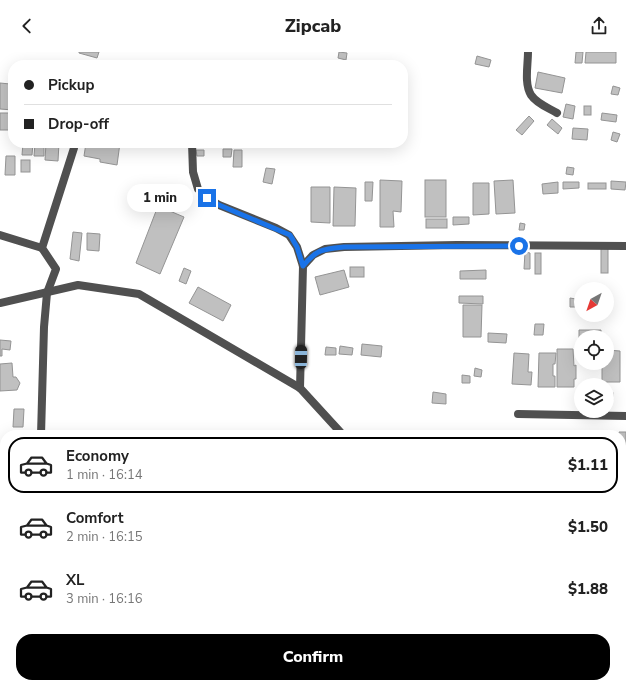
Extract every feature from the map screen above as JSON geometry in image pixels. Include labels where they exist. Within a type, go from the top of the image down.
[{"type":"street","points":[[528,52],[528,85],[531,95],[539,102],[557,113]]},
{"type":"street","points":[[42,248],[74,148]]},
{"type":"street","points":[[192,148],[193,172],[198,189],[207,198],[219,205],[290,235],[297,247],[303,266],[300,388]]},
{"type":"street","points":[[0,235],[42,248],[56,269],[47,293],[44,327],[41,430]]},
{"type":"street","points":[[303,266],[313,255],[325,249],[344,247],[457,245],[626,246]]},
{"type":"street","points":[[0,303],[78,285],[139,294],[300,388],[338,430]]},
{"type":"street","points":[[518,414],[626,416]]},
{"type":"building","points":[[79,52],[99,52],[97,58]]},
{"type":"building","points":[[339,52],[347,53],[346,60],[338,58]]},
{"type":"building","points":[[576,52],[583,52],[582,63],[575,63]]},
{"type":"building","points":[[586,52],[616,52],[616,63],[585,63]]},
{"type":"building","points":[[477,56],[491,60],[489,67],[475,64]]},
{"type":"building","points":[[538,72],[565,78],[562,93],[535,88]]},
{"type":"building","points":[[0,83],[8,84],[8,110],[0,109]]},
{"type":"building","points":[[613,86],[620,88],[618,95],[611,94]]},
{"type":"building","points":[[566,104],[575,106],[573,119],[563,117]]},
{"type":"building","points":[[584,106],[591,106],[591,115],[584,115]]},
{"type":"building","points":[[0,113],[8,113],[8,130],[0,130]]},
{"type":"building","points":[[602,113],[617,115],[616,122],[601,120]]},
{"type":"building","points":[[529,116],[534,121],[522,135],[516,130]]},
{"type":"building","points":[[552,119],[562,128],[558,134],[547,125]]},
{"type":"building","points":[[573,128],[588,129],[587,140],[572,139]]},
{"type":"building","points":[[613,132],[620,134],[617,142],[611,140]]},
{"type":"building","points":[[23,148],[33,148],[32,155],[22,155]]},
{"type":"building","points":[[35,148],[44,148],[44,156],[34,156]]},
{"type":"building","points":[[46,148],[59,148],[58,161],[45,160]]},
{"type":"building","points":[[85,148],[119,148],[117,165],[100,162],[100,159],[84,156]]},
{"type":"building","points":[[223,149],[232,149],[231,157],[223,157]]},
{"type":"building","points":[[196,150],[204,150],[204,156],[197,156]]},
{"type":"building","points":[[234,150],[242,150],[242,167],[233,167]]},
{"type":"building","points":[[6,156],[15,156],[15,175],[5,175]]},
{"type":"building","points":[[21,160],[30,160],[30,172],[21,172]]},
{"type":"building","points":[[567,167],[574,168],[573,175],[566,174]]},
{"type":"building","points":[[266,168],[275,169],[272,184],[263,182]]},
{"type":"building","points":[[380,180],[402,181],[401,212],[393,211],[394,227],[380,227]]},
{"type":"building","points":[[425,180],[446,180],[446,217],[425,217]]},
{"type":"building","points":[[513,180],[515,213],[496,214],[494,181]]},
{"type":"building","points":[[611,181],[626,182],[625,190],[611,189]]},
{"type":"building","points":[[365,182],[373,182],[372,201],[365,201]]},
{"type":"building","points":[[558,182],[558,193],[543,194],[542,184]]},
{"type":"building","points":[[563,182],[579,182],[579,188],[563,189]]},
{"type":"building","points":[[473,183],[489,183],[489,214],[473,215]]},
{"type":"building","points":[[588,183],[606,183],[606,189],[588,189]]},
{"type":"building","points":[[311,187],[330,187],[330,223],[311,222]]},
{"type":"building","points":[[334,187],[356,188],[355,226],[333,226]]},
{"type":"building","points":[[158,206],[184,217],[160,274],[136,263]]},
{"type":"building","points":[[453,217],[469,217],[469,224],[453,225]]},
{"type":"building","points":[[426,219],[447,219],[447,228],[426,228]]},
{"type":"building","points":[[520,223],[525,224],[524,230],[519,230]]},
{"type":"building","points":[[73,232],[82,233],[79,261],[70,259]]},
{"type":"building","points":[[87,233],[100,234],[99,251],[87,250]]},
{"type":"building","points":[[601,248],[608,248],[608,273],[601,273]]},
{"type":"building","points":[[525,252],[530,253],[530,269],[524,269]]},
{"type":"building","points":[[535,253],[541,253],[541,274],[535,274]]},
{"type":"building","points":[[350,267],[364,267],[364,277],[350,277]]},
{"type":"building","points":[[184,268],[191,271],[186,284],[179,281]]},
{"type":"building","points":[[344,270],[349,287],[320,295],[315,277]]},
{"type":"building","points":[[486,270],[486,279],[460,279],[460,271]]},
{"type":"building","points":[[198,287],[231,305],[223,321],[189,303]]},
{"type":"building","points":[[459,296],[483,296],[483,304],[459,303]]},
{"type":"building","points":[[570,298],[574,299],[574,307],[570,307]]},
{"type":"building","points":[[463,305],[482,305],[481,337],[463,337]]},
{"type":"building","points":[[535,324],[544,324],[543,335],[534,335]]},
{"type":"building","points":[[488,333],[507,334],[506,343],[488,342]]},
{"type":"building","points":[[0,340],[11,341],[10,350],[2,349],[2,356],[0,356]]},
{"type":"building","points":[[362,344],[382,346],[381,357],[361,355]]},
{"type":"building","points":[[340,346],[353,348],[352,355],[339,354]]},
{"type":"building","points":[[326,347],[336,348],[336,355],[325,355]]},
{"type":"building","points":[[557,349],[573,349],[574,370],[576,370],[574,387],[557,387]]},
{"type":"building","points":[[614,351],[620,351],[620,382],[614,382],[614,378],[602,378],[602,370],[614,370]]},
{"type":"building","points":[[514,353],[529,354],[528,372],[532,372],[531,385],[512,384]]},
{"type":"building","points":[[539,353],[556,353],[555,364],[553,364],[555,387],[538,387]]},
{"type":"building","points":[[12,363],[13,377],[16,377],[20,383],[17,390],[0,391],[0,364]]},
{"type":"building","points":[[475,368],[482,370],[481,377],[474,376]]},
{"type":"building","points":[[462,375],[470,376],[470,383],[462,383]]},
{"type":"building","points":[[433,392],[446,394],[446,404],[432,403]]},
{"type":"building","points":[[14,409],[24,409],[23,427],[13,427]]},
{"type":"route","points":[[207,198],[219,205],[290,235],[297,247],[303,266],[313,255],[325,249],[344,247],[457,245],[519,246]]}]
